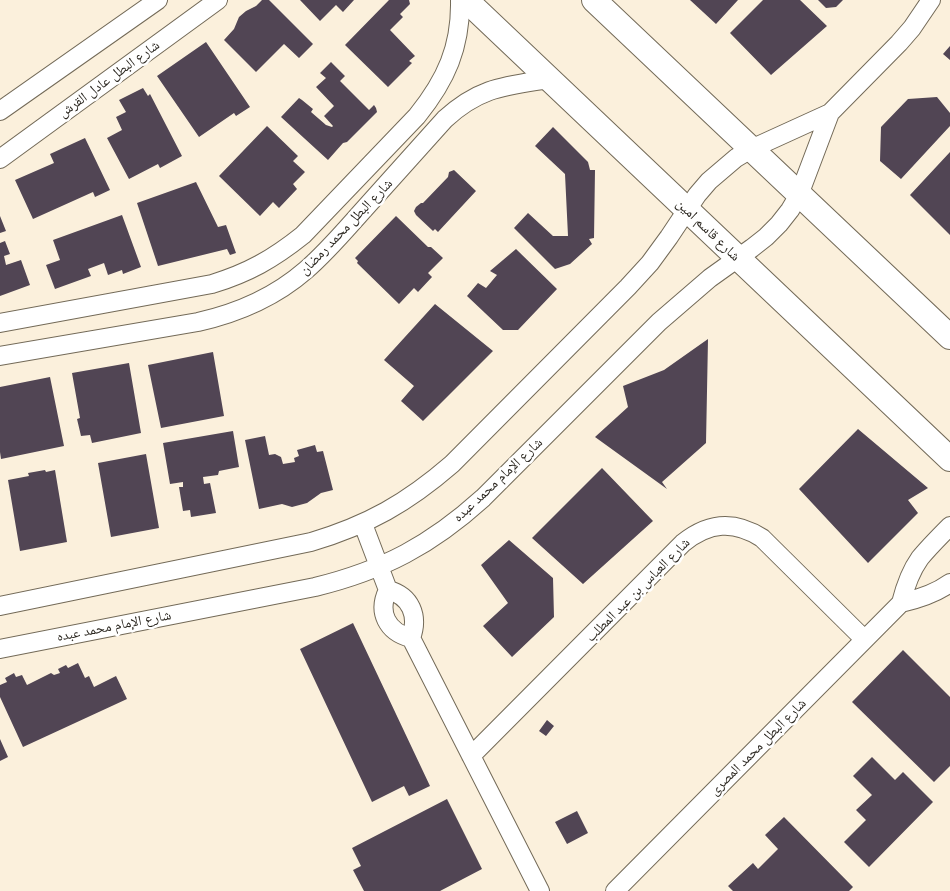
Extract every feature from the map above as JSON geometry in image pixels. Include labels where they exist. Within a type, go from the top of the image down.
[{"type":"main road","name":"شارع قاسم امين","points":[[466,0],[950,459]]},
{"type":"main road","points":[[594,0],[950,337]]},
{"type":"street","points":[[0,111],[158,0]]},
{"type":"street","name":"شارع البطل عادل القرش","points":[[0,159],[218,0]]},
{"type":"street","name":"شارع البطل محمد رمضان","points":[[0,323],[212,284],[251,270],[269,260],[303,235],[417,116],[429,101],[448,68],[454,51],[458,33],[460,0]]},
{"type":"street","points":[[0,606],[311,542],[362,524],[410,498],[452,464],[628,288],[664,244],[708,181],[736,158],[752,149],[830,113],[899,43],[931,0]]},
{"type":"street","name":"شارع البطل محمد رمضان","points":[[0,356],[218,318],[273,294],[306,271],[321,257],[457,108],[471,98],[503,86],[549,79]]},
{"type":"street","name":"شارع الإمام محمد عبده","points":[[0,649],[315,587],[379,567],[424,544],[464,515],[483,498],[659,322],[704,283],[779,224],[800,195],[830,113]]},
{"type":"street","points":[[362,524],[388,590],[383,602],[384,615],[395,631],[411,638]]},
{"type":"street","name":"شارع العباس بن عبد المطلب","points":[[471,756],[684,543],[692,536],[711,527],[733,525],[748,530],[762,538],[864,639]]},
{"type":"street","name":"شارع البطل محمد المصرى","points":[[615,891],[901,602],[905,587],[920,558],[950,526]]},
{"type":"street","points":[[901,602],[926,597],[950,583]]},
{"type":"street","points":[[388,590],[399,594],[412,610],[415,624],[411,638],[540,891]]},
{"type":"building","points":[[262,0],[269,0],[313,44],[299,58],[284,44],[256,72],[224,40],[234,29],[239,17]]},
{"type":"building","points":[[300,0],[354,0],[343,12],[336,5],[320,21]]},
{"type":"building","points":[[389,0],[409,0],[410,4],[400,14],[403,17],[390,30],[415,56],[409,61],[412,63],[388,87],[345,45]]},
{"type":"building","points":[[690,0],[738,0],[716,24]]},
{"type":"building","points":[[763,0],[800,0],[827,26],[771,75],[730,33]]},
{"type":"building","points":[[818,0],[843,0],[836,7],[826,8]]},
{"type":"building","points":[[206,42],[250,107],[236,116],[234,113],[199,137],[157,76]]},
{"type":"building","points":[[950,46],[950,60],[943,54]]},
{"type":"building","points":[[331,62],[345,76],[340,81],[369,110],[374,105],[377,112],[347,142],[343,143],[328,160],[281,117],[299,98],[313,109],[311,112],[326,125],[333,126],[324,116],[334,106],[316,87],[326,78],[320,73]]},
{"type":"building","points":[[143,88],[148,96],[150,94],[182,156],[160,168],[158,164],[129,179],[107,138],[122,130],[116,117],[126,112],[119,100]]},
{"type":"building","points":[[937,97],[950,113],[950,126],[901,179],[880,161],[881,127],[908,99]]},
{"type":"building","points":[[267,126],[298,156],[293,161],[305,172],[293,184],[297,189],[279,208],[273,202],[260,216],[219,176]]},
{"type":"building","points":[[553,127],[588,162],[590,170],[595,170],[594,238],[589,239],[592,244],[570,264],[555,269],[514,228],[528,213],[553,236],[568,236],[565,174],[535,146]]},
{"type":"building","points":[[85,138],[110,190],[95,197],[93,192],[33,219],[15,180],[54,163],[50,154]]},
{"type":"building","points":[[950,152],[950,235],[910,195]]},
{"type":"building","points":[[454,170],[476,191],[438,232],[435,229],[433,231],[414,211],[448,177],[449,172]]},
{"type":"building","points":[[196,182],[218,227],[226,225],[236,253],[230,255],[227,249],[158,266],[137,203]]},
{"type":"building","points":[[122,215],[141,267],[123,274],[122,270],[108,275],[104,263],[88,269],[91,276],[55,289],[46,265],[60,260],[53,240]]},
{"type":"building","points":[[0,216],[6,231],[0,233]]},
{"type":"building","points":[[396,216],[428,247],[431,247],[443,258],[428,273],[432,277],[418,292],[414,288],[399,304],[357,263],[358,261],[355,258]]},
{"type":"building","points":[[5,241],[10,254],[4,256],[6,265],[21,260],[30,285],[0,296],[0,243]]},
{"type":"building","points":[[516,249],[557,289],[518,330],[503,330],[467,296],[478,283],[486,288],[497,275],[490,271]]},
{"type":"building","points":[[435,304],[493,351],[423,421],[401,401],[414,386],[384,360]]},
{"type":"building","points":[[708,339],[706,443],[662,482],[667,489],[595,437],[628,407],[623,386],[664,370]]},
{"type":"building","points":[[213,352],[224,416],[161,428],[148,365]]},
{"type":"building","points":[[129,363],[141,433],[92,443],[90,435],[81,436],[77,419],[80,418],[72,373]]},
{"type":"building","points":[[50,377],[64,446],[1,459],[0,387]]},
{"type":"building","points":[[858,429],[928,488],[908,500],[918,513],[868,563],[799,489]]},
{"type":"building","points":[[233,431],[239,467],[219,471],[218,475],[203,477],[204,484],[210,483],[216,513],[191,517],[190,510],[183,511],[179,487],[183,487],[183,482],[170,484],[163,443]]},
{"type":"building","points":[[265,436],[269,455],[275,454],[281,457],[283,464],[295,462],[294,458],[299,456],[297,450],[315,445],[317,452],[323,451],[333,490],[321,493],[307,503],[292,507],[282,504],[259,509],[245,440]]},
{"type":"building","points":[[146,454],[159,528],[111,537],[98,463]]},
{"type":"building","points":[[602,468],[653,521],[583,584],[532,538]]},
{"type":"building","points":[[45,470],[46,472],[55,470],[67,542],[20,551],[8,480],[29,476],[28,473]]},
{"type":"building","points":[[509,540],[553,578],[554,617],[512,657],[483,626],[508,603],[481,565]]},
{"type":"building","points":[[353,623],[430,786],[409,796],[404,786],[372,802],[300,649]]},
{"type":"building","points":[[903,650],[950,697],[950,766],[934,782],[852,702]]},
{"type":"building","points":[[78,663],[85,678],[89,676],[94,687],[116,676],[127,699],[23,747],[0,697],[0,685],[7,682],[5,678],[14,673],[16,677],[22,675],[27,685],[51,673],[54,675],[60,673],[58,669],[66,665],[68,668]]},
{"type":"building","points":[[547,720],[554,726],[546,736],[539,731]]},
{"type":"building","points":[[0,739],[8,757],[0,761]]},
{"type":"building","points":[[872,757],[895,780],[903,772],[933,802],[869,867],[844,842],[866,820],[856,810],[872,795],[853,776]]},
{"type":"building","points":[[447,799],[482,869],[440,891],[364,891],[353,870],[361,866],[352,848]]},
{"type":"building","points":[[577,811],[588,833],[567,844],[555,822]]},
{"type":"building","points":[[784,817],[853,887],[849,891],[733,891],[728,886],[753,863],[758,869],[778,849],[765,835]]}]
